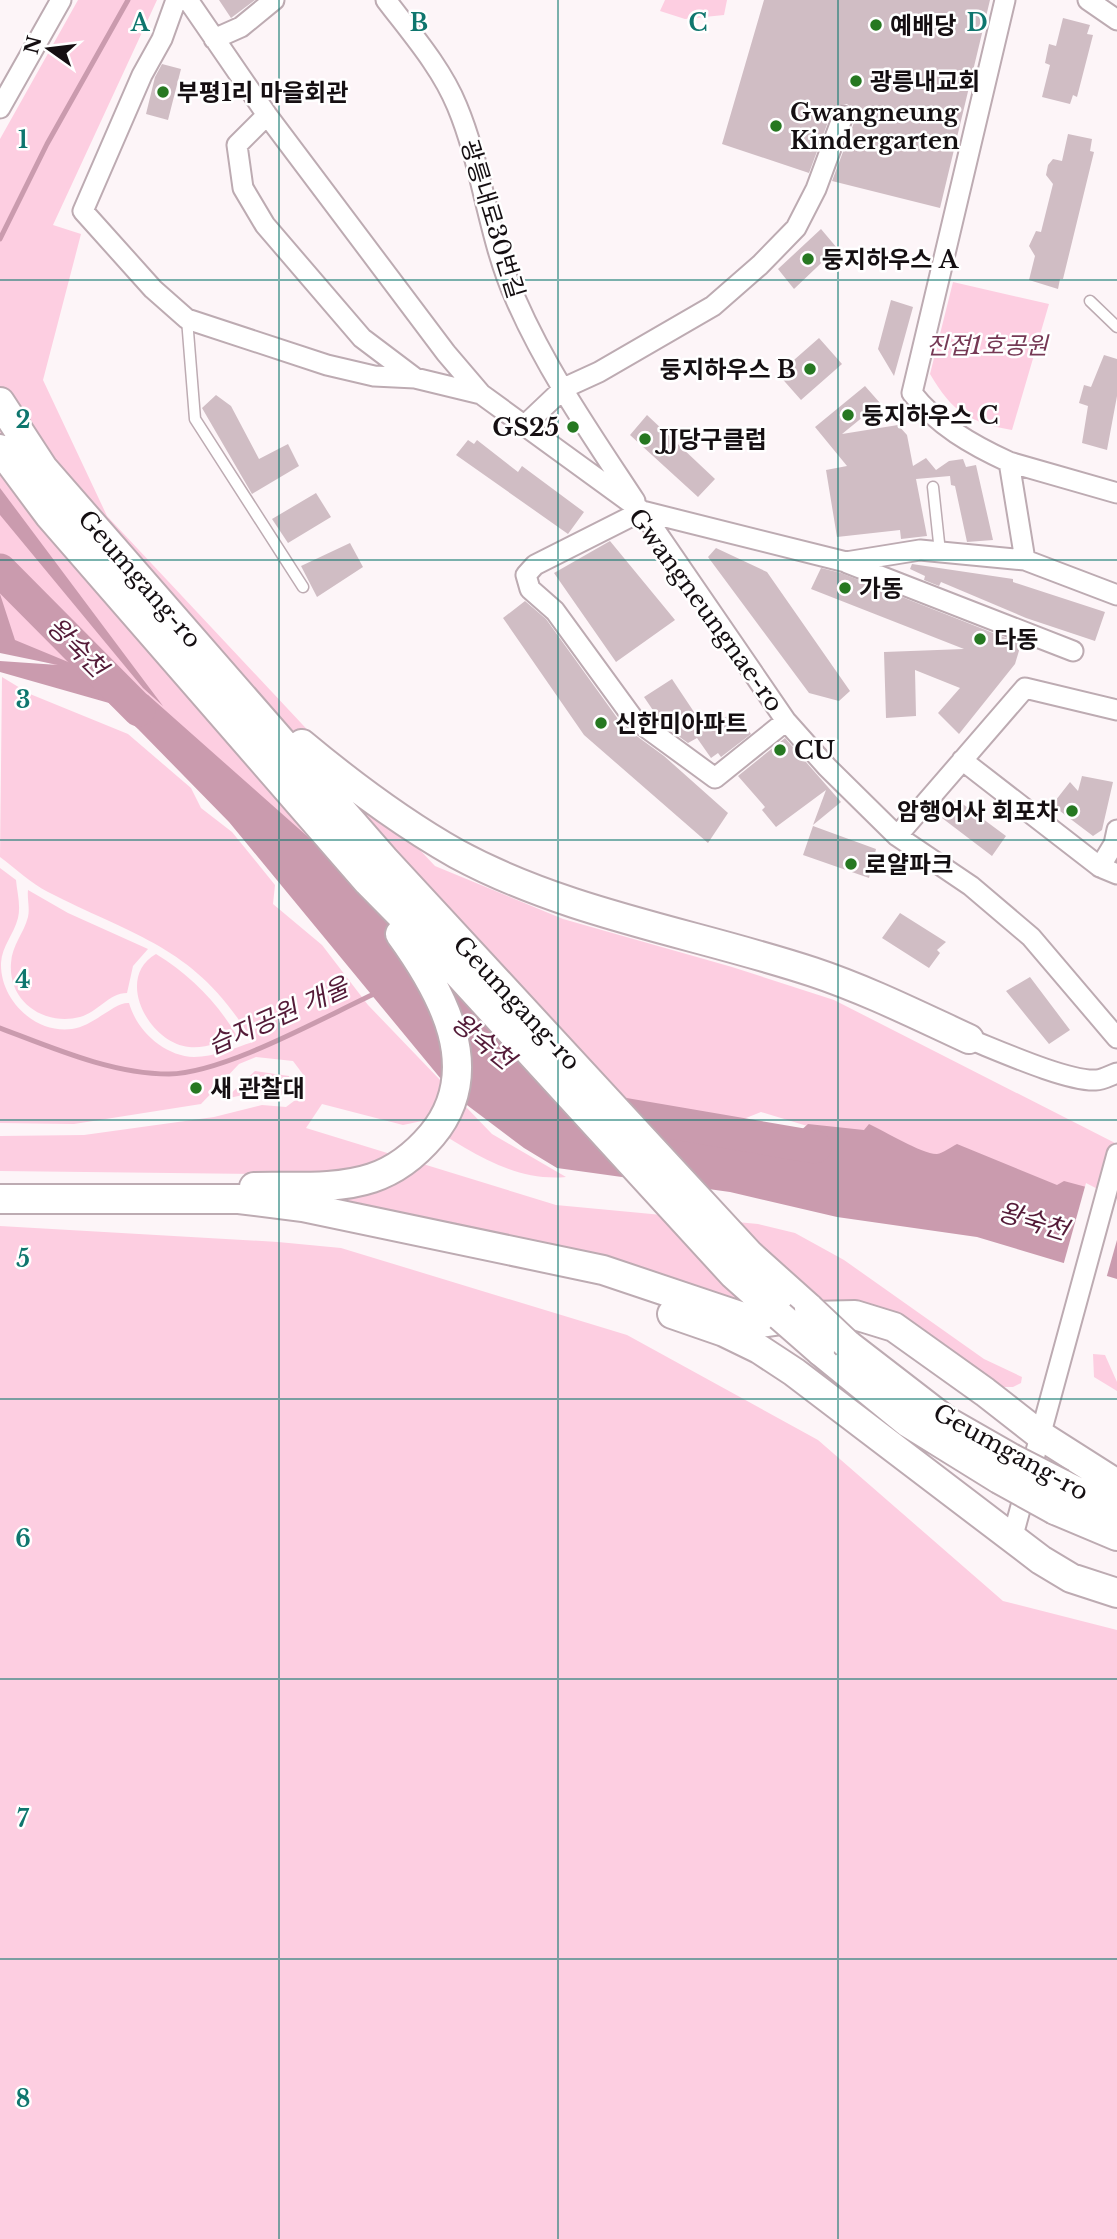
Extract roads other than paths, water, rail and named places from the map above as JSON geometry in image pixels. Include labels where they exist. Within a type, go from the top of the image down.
[{"type":"main road","name":"Geumgang-ro","points":[[0,402],[43,468],[742,1265],[780,1316],[834,1348]]},
{"type":"main road","name":"Geumgang-ro","points":[[0,449],[49,515],[368,882],[742,1265],[809,1308],[834,1348],[907,1422],[1059,1497],[1117,1536]]},
{"type":"main road","points":[[241,695],[356,788],[458,854],[533,888],[593,909],[749,953],[872,994],[969,1039]]},
{"type":"main road","points":[[0,1193],[111,1184],[293,1186],[350,1182],[371,1178],[391,1169],[424,1144],[441,1124],[454,1089],[458,1064],[453,1030],[443,1003],[421,963],[368,882]]},
{"type":"main road","points":[[0,1199],[239,1199],[303,1208],[603,1270],[761,1323],[809,1316],[855,1315],[894,1328],[931,1352],[1040,1435],[1117,1484]]},
{"type":"main road","points":[[451,1238],[724,1332],[759,1349],[794,1372],[1012,1539],[1070,1578],[1117,1593]]},
{"type":"main road","name":"Geumgang-ro","points":[[1059,1497],[1117,1511]]},
{"type":"street","points":[[0,108],[61,0]]},
{"type":"street","points":[[176,0],[162,39],[142,75],[83,211],[153,289],[187,319],[327,365],[374,376],[415,378],[481,394]]},
{"type":"street","name":"Gwangneungnae-ro","points":[[188,0],[267,115],[446,353],[481,394],[642,511],[786,721],[859,801],[897,836],[971,886],[1031,937],[1117,1038]]},
{"type":"street","points":[[214,39],[241,27],[274,0]]},
{"type":"street","name":"광릉내로30번길","points":[[386,0],[428,56],[456,104],[472,149],[498,250],[516,300],[585,425],[642,511]]},
{"type":"street","points":[[1005,0],[912,393],[926,411],[974,446],[1009,462],[1117,493]]},
{"type":"street","points":[[1088,0],[1117,20]]},
{"type":"street","points":[[267,115],[237,145],[243,188],[265,225],[339,313],[362,338],[415,378]]},
{"type":"street","points":[[525,425],[564,388],[599,372],[713,306],[760,265],[796,228],[816,189],[843,116]]},
{"type":"street","points":[[1009,462],[1025,560]]},
{"type":"street","points":[[786,721],[715,778],[633,718],[555,611],[530,589],[526,575],[535,565],[642,511],[846,562],[1073,651]]},
{"type":"street","points":[[846,562],[920,550],[1025,560],[1117,595]]},
{"type":"street","points":[[897,836],[1025,688],[1117,710]]},
{"type":"street","points":[[961,760],[1109,870],[1117,830]]},
{"type":"street","points":[[969,1039],[1035,1065],[1083,1078],[1097,1080],[1117,1073]]},
{"type":"street","points":[[1012,1539],[1117,1154]]},
{"type":"lane","points":[[1090,301],[1117,327]]},
{"type":"lane","points":[[187,319],[195,419],[303,587]]},
{"type":"lane","points":[[933,488],[940,552]]},
{"type":"water","points":[[0,488],[163,706],[143,688],[0,515]]},
{"type":"water","points":[[0,594],[15,640],[148,695],[564,1064],[630,1117],[772,1145],[771,1128],[798,1133],[808,1124],[864,1130],[869,1124],[931,1153],[937,1154],[957,1144],[1057,1185],[1064,1181],[1090,1188],[1117,1203],[1117,1279],[977,1237],[837,1217],[730,1192],[557,1168],[524,1148],[455,1096],[229,822],[138,729],[109,703],[0,672],[0,661],[58,665],[0,653]]},
{"type":"waterway","points":[[0,239],[47,144],[128,0]]},
{"type":"waterway","name":"왕숙천","points":[[0,570],[139,710]]},
{"type":"waterway","name":"습지공원 개울","points":[[0,1028],[104,1065],[169,1074],[192,1071],[245,1055],[376,993]]},
{"type":"waterway","name":"왕숙천","points":[[599,1110],[815,1147]]},
{"type":"place","name":"예배당","points":[[876,25]]},
{"type":"place","name":"광릉내교회","points":[[856,81]]},
{"type":"place","name":"부평1리 마을회관","points":[[163,92]]},
{"type":"place","name":"Gwangneung Kindergarten","points":[[776,126]]},
{"type":"place","name":"둥지하우스 A","points":[[808,259]]},
{"type":"place","name":"둥지하우스 B","points":[[810,369]]},
{"type":"place","name":"둥지하우스 C","points":[[848,415]]},
{"type":"place","name":"GS25","points":[[573,427]]},
{"type":"place","name":"JJ당구클럽","points":[[645,439]]},
{"type":"place","name":"가동","points":[[845,588]]},
{"type":"place","name":"다동","points":[[980,639]]},
{"type":"place","name":"신한미아파트","points":[[601,723]]},
{"type":"place","name":"CU","points":[[780,750]]},
{"type":"place","name":"암행어사 회포차","points":[[1072,811]]},
{"type":"place","name":"로얄파크","points":[[851,864]]},
{"type":"place","name":"새 관찰대","points":[[196,1088]]},
{"type":"park label","name":"진접1호공원","points":[[987,345]]}]
